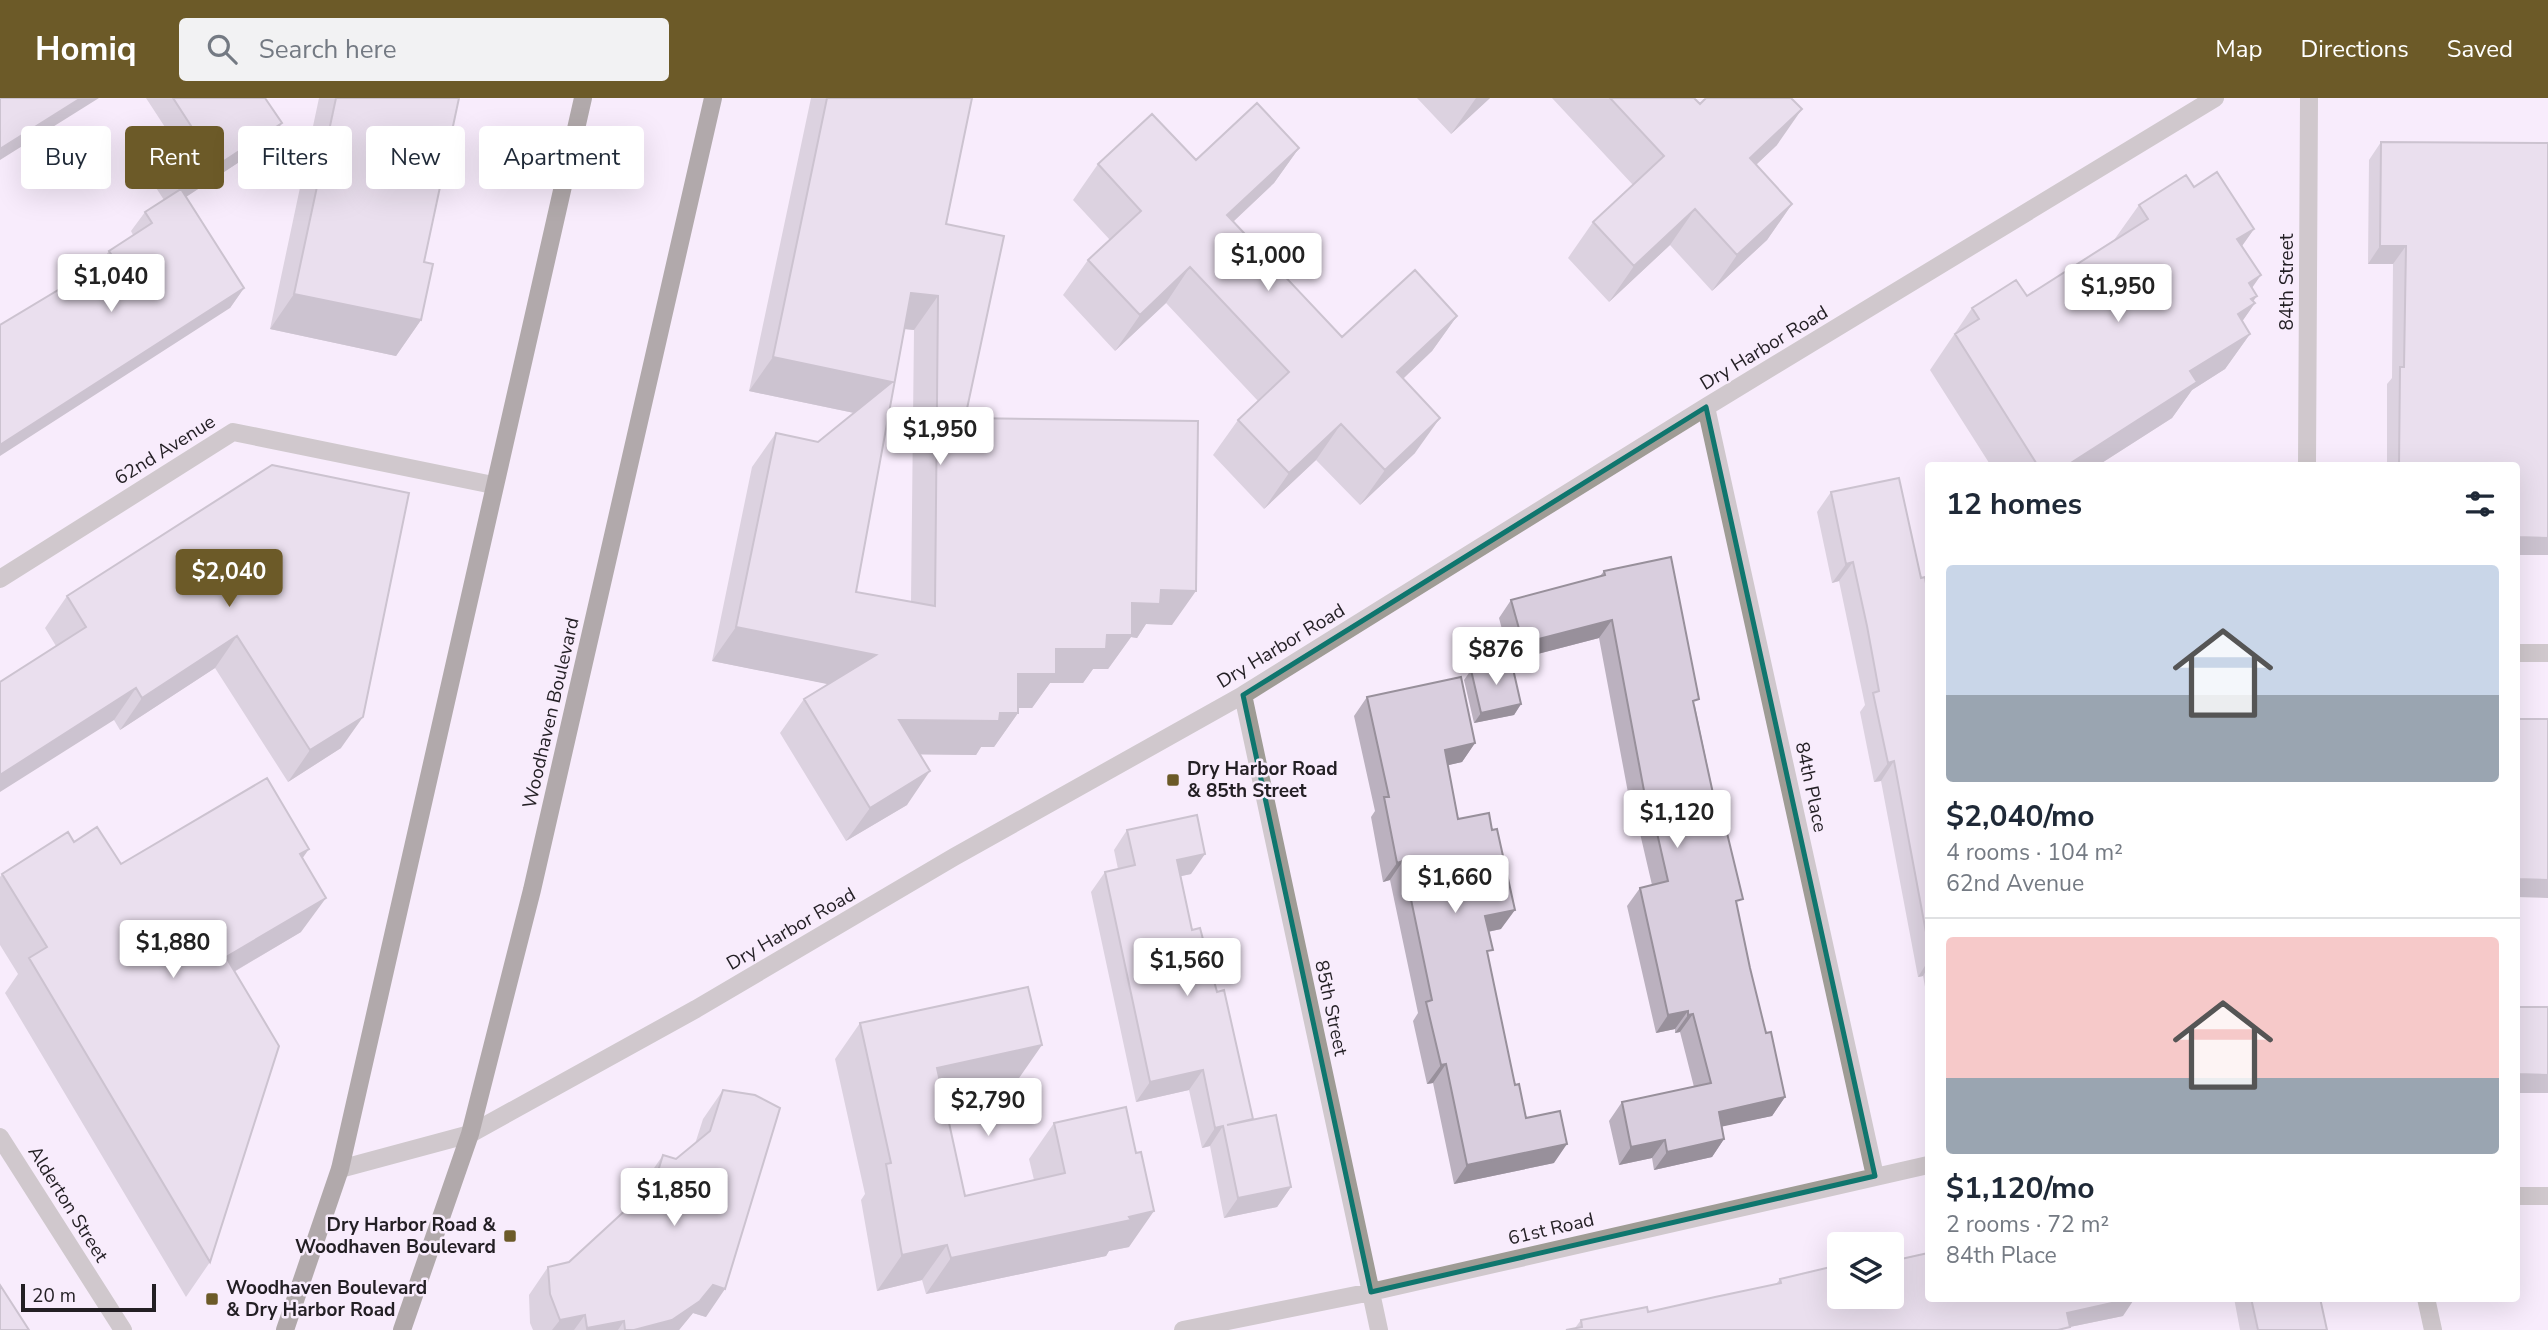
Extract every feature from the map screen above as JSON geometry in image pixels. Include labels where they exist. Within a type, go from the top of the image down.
[{"type":"main road","points":[[285,1330],[340,1169],[583,98]]},
{"type":"main road","name":"Woodhaven Boulevard","points":[[402,1330],[470,1134],[532,890],[713,98]]},
{"type":"street","name":"Dry Harbor Road","points":[[340,1169],[470,1134],[696,1009],[954,857],[1242,695],[1706,407],[2215,98]]},
{"type":"street","name":"84th Street","points":[[2307,462],[2309,98]]},
{"type":"street","name":"84th Place","points":[[1706,407],[1875,1176]]},
{"type":"street","name":"62nd Avenue","points":[[0,579],[233,432],[494,485]]},
{"type":"street","points":[[2520,653],[2548,653]]},
{"type":"street","name":"85th Street","points":[[1242,695],[1379,1330]]},
{"type":"street","name":"Alderton Street","points":[[0,1137],[123,1330]]},
{"type":"street","name":"61st Road","points":[[1183,1330],[1371,1292],[1925,1166]]},
{"type":"street","points":[[2520,1196],[2548,1196]]},
{"type":"street","points":[[2427,1302],[2433,1330]]},
{"type":"highlighted area","points":[[1706,407],[1875,1176],[1371,1292],[1243,695]]},
{"type":"building","points":[[0,98],[81,98],[37,126],[21,126],[21,136],[0,149]]},
{"type":"building","points":[[173,98],[265,98],[282,123],[277,126],[238,126],[238,152],[224,161],[224,126],[191,126]]},
{"type":"building","points":[[336,98],[459,98],[453,126],[366,126],[366,189],[440,189],[424,262],[433,264],[421,320],[294,294],[316,189],[352,189],[352,126],[330,126]]},
{"type":"building","points":[[827,98],[972,98],[946,224],[1004,236],[965,418],[1198,421],[1196,591],[1161,590],[1160,604],[1132,603],[1132,635],[1107,635],[1106,649],[1056,649],[1056,674],[1018,674],[1018,713],[1000,713],[999,721],[899,720],[930,771],[870,808],[804,699],[876,655],[736,627],[776,433],[818,442],[892,382],[773,357]],"holes":[[[911,293],[938,296],[935,606],[856,592]]]},
{"type":"building","points":[[1610,98],[1694,98],[1700,104],[1706,98],[1791,98],[1802,109],[1750,158],[1792,204],[1737,255],[1695,209],[1634,266],[1593,222],[1664,156]]},
{"type":"building","points":[[1257,103],[1299,148],[1227,215],[1342,337],[1415,270],[1457,316],[1397,372],[1440,418],[1385,470],[1341,424],[1289,473],[1238,420],[1289,372],[1190,267],[1140,315],[1088,260],[1141,211],[1098,164],[1152,114],[1196,160]]},
{"type":"building","points":[[2381,142],[2548,143],[2548,538],[2520,537],[2520,462],[2399,462],[2400,367],[2404,367],[2406,246],[2380,246]]},
{"type":"building","points":[[2217,172],[2254,229],[2237,239],[2261,275],[2249,283],[2257,296],[2251,299],[2255,303],[2238,314],[2250,334],[2190,371],[2197,382],[2072,462],[2035,462],[1955,334],[1979,319],[1972,308],[2016,280],[2027,296],[2148,219],[2139,205],[2186,175],[2194,187]]},
{"type":"building","points":[[181,189],[244,288],[0,445],[0,325],[113,257],[109,251],[152,223],[145,212]]},
{"type":"building","points":[[272,465],[409,493],[363,717],[310,750],[237,636],[142,698],[136,688],[0,775],[0,682],[86,627],[67,596]]},
{"type":"building","points":[[1899,478],[1921,578],[1925,577],[1925,927],[1894,761],[1888,763],[1873,693],[1879,691],[1867,626],[1853,562],[1846,564],[1831,492]]},
{"type":"building","points":[[1671,557],[1699,699],[1693,701],[1721,830],[1726,829],[1743,899],[1736,901],[1750,968],[1766,1033],[1771,1032],[1785,1097],[1719,1112],[1724,1139],[1667,1152],[1665,1140],[1631,1147],[1622,1102],[1711,1083],[1693,1014],[1688,1015],[1688,1011],[1668,1015],[1640,888],[1668,881],[1652,811],[1648,812],[1612,620],[1523,643],[1511,600],[1605,575],[1604,571]]},
{"type":"building","points":[[1511,660],[1521,704],[1481,713],[1471,670]]},
{"type":"building","points":[[1461,677],[1475,743],[1445,750],[1458,819],[1489,813],[1492,830],[1497,829],[1515,910],[1485,916],[1493,950],[1487,951],[1515,1085],[1519,1084],[1526,1118],[1560,1111],[1567,1144],[1467,1165],[1446,1064],[1441,1065],[1426,1002],[1432,1000],[1403,861],[1397,863],[1384,797],[1389,797],[1367,697]]},
{"type":"building","points":[[2520,719],[2548,719],[2548,880],[2520,879]]},
{"type":"building","points":[[267,778],[309,849],[300,854],[326,898],[226,957],[279,1046],[210,1262],[29,958],[47,947],[2,874],[68,832],[74,842],[97,827],[121,864]]},
{"type":"building","points":[[1197,815],[1205,854],[1177,860],[1192,930],[1200,928],[1217,992],[1224,990],[1253,1119],[1227,1125],[1276,1115],[1291,1187],[1238,1198],[1223,1126],[1215,1128],[1203,1070],[1150,1082],[1105,872],[1135,865],[1127,830]]},
{"type":"building","points":[[1028,987],[1042,1045],[937,1068],[965,1196],[1065,1173],[1054,1123],[1126,1107],[1136,1153],[1141,1152],[1154,1211],[1129,1217],[1131,1220],[951,1258],[947,1245],[902,1255],[886,1164],[891,1163],[860,1023]]},
{"type":"building","points":[[2520,1007],[2548,1007],[2548,1075],[2520,1074]]},
{"type":"building","points":[[723,1090],[755,1095],[780,1108],[725,1289],[713,1285],[700,1301],[672,1320],[634,1330],[625,1330],[624,1321],[587,1328],[585,1315],[560,1320],[550,1294],[548,1267],[569,1262],[654,1184],[663,1155],[676,1159],[710,1131]]},
{"type":"building","points":[[1925,1254],[1925,1302],[2116,1302],[2067,1313],[2070,1327],[2058,1330],[1566,1330],[1582,1327],[1581,1320],[1647,1307],[1648,1312],[1781,1283],[1780,1279],[1827,1268],[1827,1309],[1904,1309],[1904,1258]]},
{"type":"building","points":[[0,1285],[29,1330],[0,1330]]},
{"type":"building","points":[[2252,1302],[2321,1302],[2327,1330],[2258,1330]]},
{"type":"place","name":"Dry Harbor Road & 85th Street","points":[[1173,780]]},
{"type":"place","name":"Dry Harbor Road & Woodhaven Boulevard","points":[[510,1236]]},
{"type":"place","name":"Woodhaven Boulevard & Dry Harbor Road","points":[[212,1299]]}]
